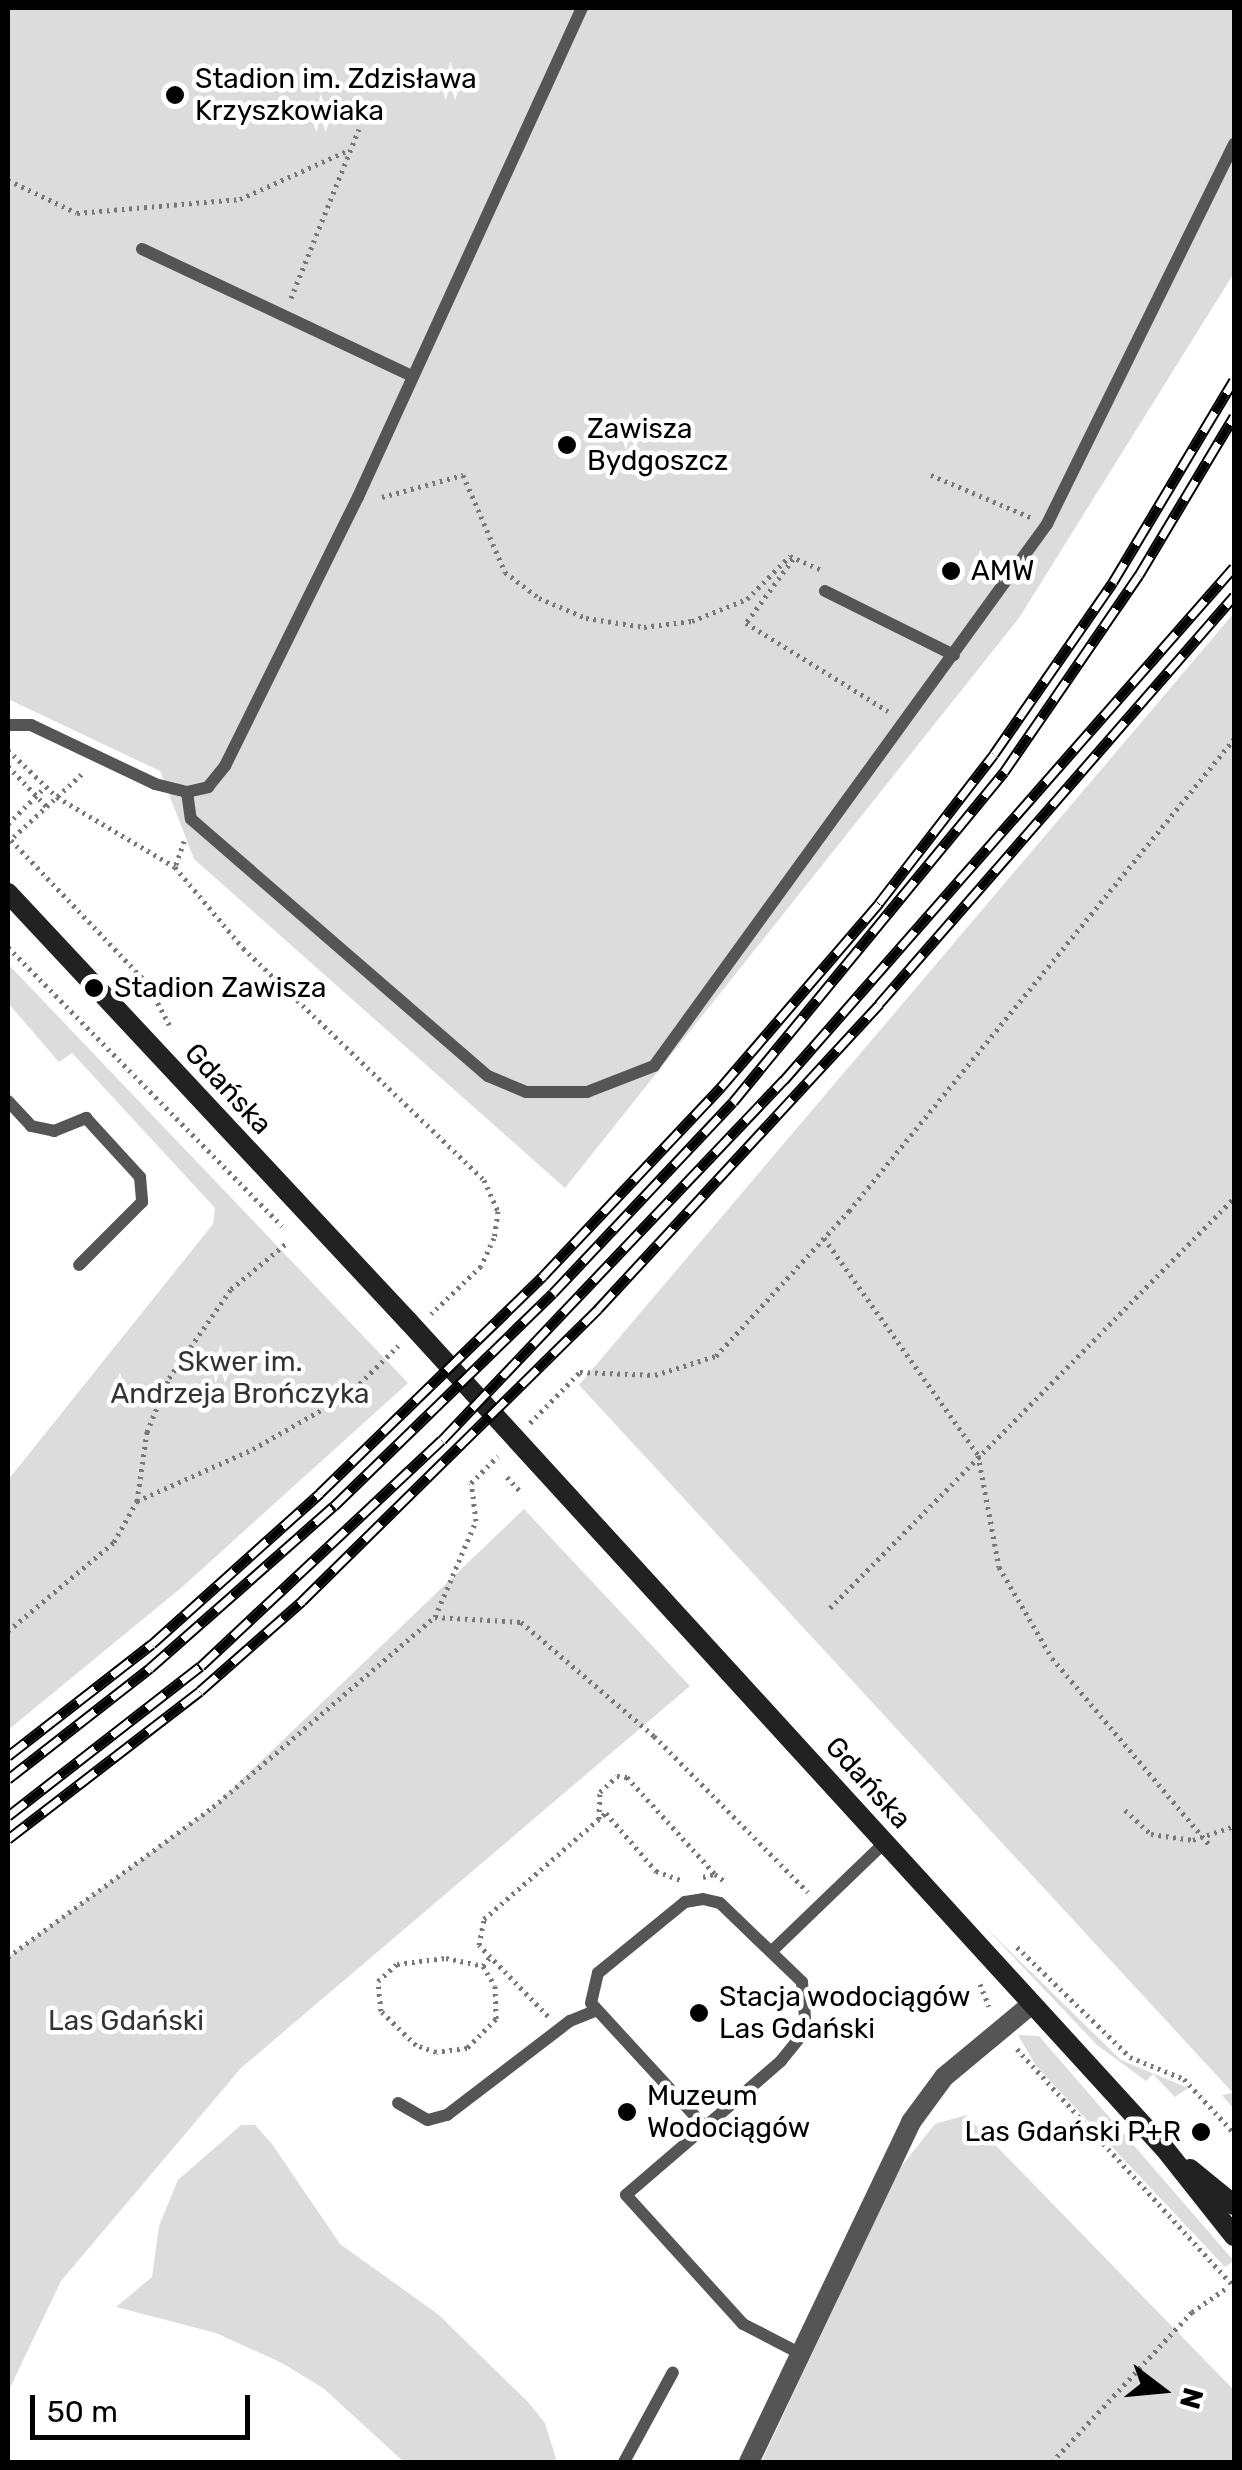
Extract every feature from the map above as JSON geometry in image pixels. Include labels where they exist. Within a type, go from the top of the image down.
[{"type":"main road","name":"Gdańska","points":[[8,894],[418,1320],[530,1454],[1165,2149],[1234,2236]]},
{"type":"main road","name":"Gdańska","points":[[1165,2149],[1234,2205]]},
{"type":"street","points":[[749,2462],[912,2122],[944,2076],[1032,2004]]},
{"type":"lane","points":[[8,724],[32,725],[100,758],[187,792],[208,787],[225,766],[412,376],[582,8]]},
{"type":"lane","points":[[187,792],[191,819],[488,1076],[526,1092],[587,1092],[654,1066],[1046,524],[1234,144]]},
{"type":"lane","points":[[142,249],[412,376]]},
{"type":"lane","points":[[826,591],[954,655]]},
{"type":"lane","points":[[8,1101],[31,1126],[54,1131],[86,1118],[140,1177],[142,1202],[78,1265]]},
{"type":"lane","points":[[774,1949],[885,1842]]},
{"type":"lane","points":[[705,2126],[591,2004],[598,1973],[685,1902],[720,1904],[774,1949],[802,1982],[806,2030],[781,2061],[626,2195],[743,2324],[800,2354]]},
{"type":"lane","points":[[398,2103],[428,2120],[447,2115],[561,2029],[597,2010]]},
{"type":"lane","points":[[624,2462],[673,2372]]},
{"type":"path","points":[[284,315],[358,128]]},
{"type":"path","points":[[8,180],[77,213],[240,198],[349,150]]},
{"type":"path","points":[[396,494],[463,475],[505,572],[539,598],[586,618],[644,627],[692,620],[747,598],[793,558]]},
{"type":"path","points":[[931,475],[1046,524]]},
{"type":"path","points":[[793,558],[839,578]]},
{"type":"path","points":[[793,558],[746,623],[903,720]]},
{"type":"path","points":[[525,1428],[580,1372],[655,1375],[716,1356],[824,1238],[1234,739]]},
{"type":"path","points":[[8,750],[56,798],[176,867],[242,948],[484,1180],[498,1211],[494,1238],[481,1266],[418,1320]]},
{"type":"path","points":[[100,758],[9,841],[147,983],[179,1036]]},
{"type":"path","points":[[8,766],[47,806]]},
{"type":"path","points":[[8,824],[44,788]]},
{"type":"path","points":[[176,867],[191,819]]},
{"type":"path","points":[[8,947],[136,1084],[291,1240],[231,1289],[178,1362],[147,1432],[137,1501],[114,1542],[8,1631]]},
{"type":"path","points":[[830,1608],[1234,1198]]},
{"type":"path","points":[[824,1238],[978,1454],[999,1567],[1052,1658],[1211,1847]]},
{"type":"path","points":[[137,1501],[254,1449],[350,1394],[401,1344]]},
{"type":"path","points":[[8,1957],[213,1807],[435,1618],[476,1521],[471,1483],[512,1442]]},
{"type":"path","points":[[507,1477],[520,1492]]},
{"type":"path","points":[[435,1618],[521,1622],[654,1736],[820,1905]]},
{"type":"path","points":[[600,1819],[600,1792],[617,1776],[627,1777],[730,1886]]},
{"type":"path","points":[[1126,1810],[1150,1834],[1203,1836],[1234,1826]]},
{"type":"path","points":[[561,2029],[477,1939],[484,1918],[606,1813],[656,1871],[671,1879],[715,1874]]},
{"type":"path","points":[[1012,1941],[1130,2057],[1184,2080],[1234,2133]]},
{"type":"path","points":[[483,1966],[490,1957]]},
{"type":"path","points":[[446,1958],[483,1966],[495,1986],[496,2019],[467,2048],[436,2052],[416,2045],[381,2010],[378,1981],[397,1964],[446,1958]]},
{"type":"path","points":[[1008,2038],[1070,2114],[1234,2287]]},
{"type":"path","points":[[1052,2462],[1192,2312],[1225,2290]]},
{"type":"green space","name":"Zawisza Bydgoszcz","points":[[8,8],[1234,8],[1234,273],[1019,618],[565,1188],[194,859],[160,771],[8,699]]},
{"type":"green space","points":[[1234,613],[1234,2109],[1222,2095],[1233,2093],[579,1385]]},
{"type":"green space","name":"Skwer im. Andrzeja Brończyka","points":[[8,964],[408,1383],[181,1588],[8,1730],[8,1480],[213,1224],[215,1208],[72,1053],[59,1062],[8,1003]]},
{"type":"green space","name":"Las Gdański","points":[[524,1509],[690,1686],[241,2068],[61,2281],[8,2392],[8,1957],[213,1807]]},
{"type":"green space","points":[[982,1924],[1121,2060],[1188,2088],[1175,2097],[1153,2074],[1146,2081],[1097,2045]]},
{"type":"green space","points":[[1018,2035],[1039,2036],[1234,2261],[1225,2267],[1036,2066]]},
{"type":"green space","points":[[966,2115],[1234,2390],[1234,2462],[761,2462],[900,2168],[935,2124]]},
{"type":"green space","points":[[241,2125],[255,2125],[272,2144],[340,2244],[439,2315],[528,2402],[545,2423],[557,2462],[404,2462],[323,2388],[282,2363],[216,2333],[116,2307],[152,2277],[159,2226],[178,2180]]},
{"type":"railway","points":[[8,1756],[152,1644],[320,1493],[543,1276],[721,1087],[879,903],[994,754],[1113,582],[1234,380]]},
{"type":"railway","points":[[8,1779],[150,1668],[334,1506],[553,1293],[733,1102],[1004,772],[1139,575],[1234,416]]},
{"type":"railway","points":[[8,1816],[201,1666],[442,1440],[784,1080],[1234,567]]},
{"type":"railway","points":[[8,1839],[200,1691],[302,1601],[598,1309],[879,1004],[1234,596]]},
{"type":"place","name":"Stadion im. Zdzisława Krzyszkowiaka","points":[[175,95]]},
{"type":"place","name":"Zawisza Bydgoszcz","points":[[567,445]]},
{"type":"place","name":"AMW","points":[[951,571]]},
{"type":"place","name":"Stadion Zawisza","points":[[94,988]]},
{"type":"place","name":"Stacja wodociągów Las Gdański","points":[[699,2013]]},
{"type":"place","name":"Muzeum Wodociągów","points":[[627,2112]]},
{"type":"place","name":"Las Gdański P+R","points":[[1201,2132]]}]
